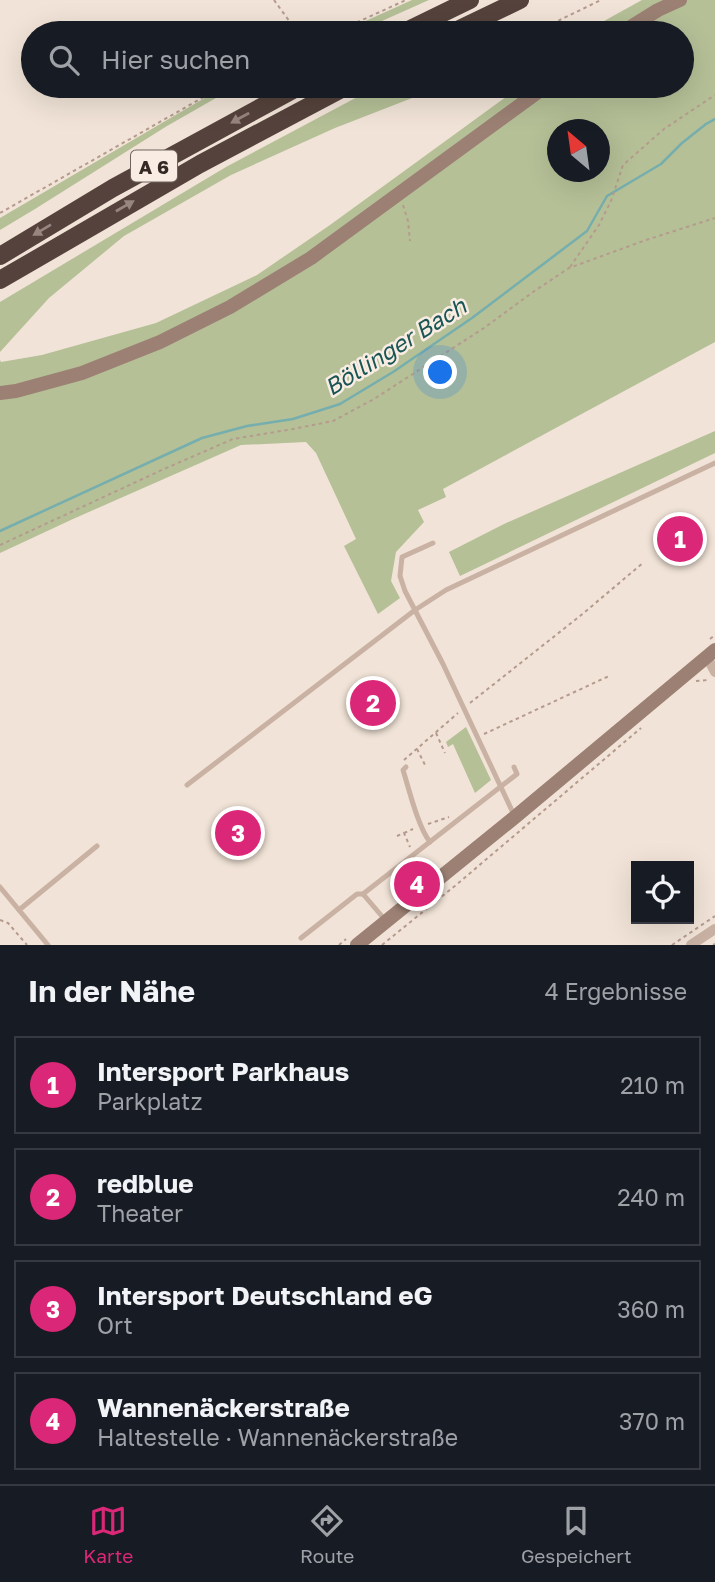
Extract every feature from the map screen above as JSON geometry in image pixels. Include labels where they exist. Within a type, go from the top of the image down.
[{"type":"highway","points":[[427,21],[470,0]]},
{"type":"highway","points":[[477,21],[520,0]]},
{"type":"highway","name":"A 6","points":[[0,256],[124,182],[278,98]]},
{"type":"highway","name":"A 6","points":[[0,280],[200,164],[324,98]]},
{"type":"street","points":[[640,21],[680,0]]},
{"type":"street","points":[[0,393],[82,373],[160,342],[230,307],[311,258],[530,98]]},
{"type":"street","points":[[357,945],[711,653],[715,674]]},
{"type":"street","points":[[691,945],[715,929]]},
{"type":"lane","points":[[187,785],[415,610],[446,590],[715,463]]},
{"type":"lane","points":[[433,543],[402,557],[400,576],[515,817]]},
{"type":"lane","points":[[406,767],[403,770],[421,826],[430,842]]},
{"type":"lane","points":[[301,938],[357,894],[363,894],[517,774],[514,767]]},
{"type":"lane","points":[[19,910],[97,846]]},
{"type":"lane","points":[[0,887],[48,945]]},
{"type":"lane","points":[[363,894],[386,921]]},
{"type":"path","points":[[274,0],[289,21]]},
{"type":"path","points":[[358,21],[406,0]]},
{"type":"path","points":[[558,21],[601,0]]},
{"type":"path","points":[[569,268],[611,201],[623,165],[664,129],[715,95]]},
{"type":"path","points":[[0,213],[202,98]]},
{"type":"path","points":[[397,195],[408,221],[410,241]]},
{"type":"path","points":[[0,545],[233,439],[333,421],[374,399],[484,328],[569,268],[715,218]]},
{"type":"path","points":[[405,757],[643,563]]},
{"type":"path","points":[[697,681],[708,681],[715,674]]},
{"type":"path","points":[[477,737],[609,676]]},
{"type":"path","points":[[382,945],[645,725]]},
{"type":"path","points":[[435,732],[445,753]]},
{"type":"path","points":[[416,748],[426,768]]},
{"type":"path","points":[[397,836],[449,817]]},
{"type":"path","points":[[404,833],[410,847],[404,852]]},
{"type":"path","points":[[672,945],[715,916]]},
{"type":"path","points":[[0,920],[8,923],[27,945]]},
{"type":"green space","points":[[412,0],[429,0],[382,21],[366,21]]},
{"type":"green space","points":[[642,0],[715,0],[715,342],[443,489],[446,497],[418,510],[424,522],[396,552],[391,581],[400,598],[378,614],[344,546],[356,539],[316,453],[306,442],[241,445],[0,553],[0,360],[1,362],[42,355],[156,323],[257,275],[505,98],[694,98],[694,21],[604,21]]},
{"type":"green space","points":[[205,98],[216,98],[0,230],[0,218]]},
{"type":"green space","points":[[355,98],[412,98],[335,128],[231,175],[124,236],[49,298],[0,352],[0,302],[226,167]]},
{"type":"green space","points":[[715,431],[715,453],[460,576],[449,552],[504,524]]},
{"type":"green space","points":[[466,727],[491,780],[475,793],[453,744],[448,747],[446,742]]},
{"type":"waterway","name":"Böllinger Bach","points":[[0,531],[202,438],[247,426],[293,419],[340,404],[393,372],[472,318],[587,231],[607,196],[661,164],[682,143],[715,119]]},
{"type":"place","name":"Intersport Parkhaus","points":[[680,539]]},
{"type":"place","name":"redblue","points":[[373,703]]},
{"type":"place","name":"Intersport Deutschland eG","points":[[238,833]]},
{"type":"place","name":"Wannenäckerstraße","points":[[417,884]]}]
